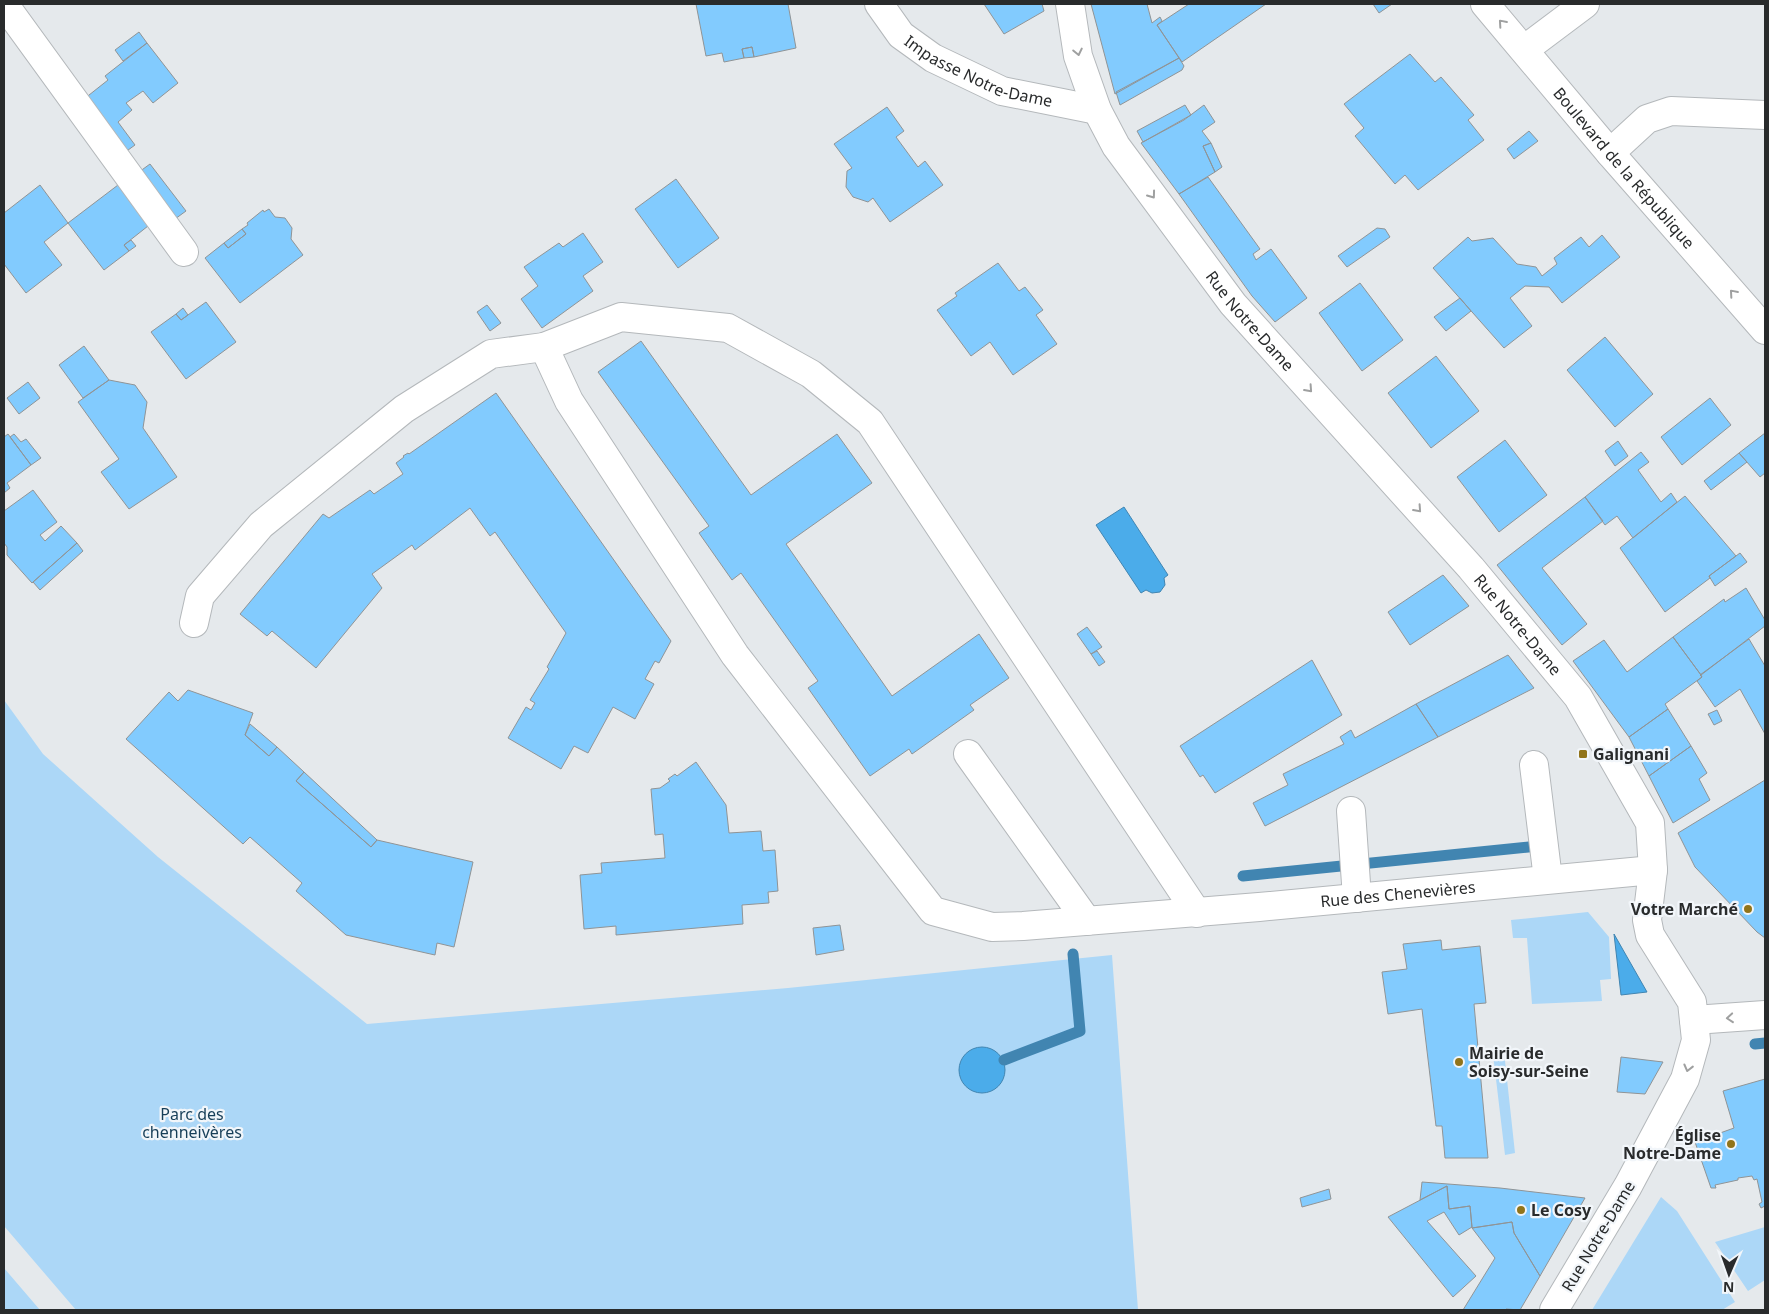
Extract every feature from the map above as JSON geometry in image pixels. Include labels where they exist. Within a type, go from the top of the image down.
[{"type":"street","points":[[4,4],[184,252]]},
{"type":"street","name":"Impasse Notre-Dame","points":[[879,4],[901,35],[933,58],[1002,91],[1097,110]]},
{"type":"street","name":"Rue Notre-Dame","points":[[1070,4],[1078,56],[1097,110],[1116,146],[1232,304],[1470,568],[1578,697],[1650,823],[1653,870],[1647,920],[1650,935],[1692,1002],[1696,1040],[1685,1080],[1628,1186],[1554,1310]]},
{"type":"street","name":"Boulevard de la République","points":[[1485,4],[1525,49],[1610,152],[1765,330]]},
{"type":"street","points":[[1525,49],[1585,4]]},
{"type":"street","points":[[1610,152],[1647,119],[1671,111],[1765,115]]},
{"type":"street","points":[[194,623],[200,596],[261,525],[404,409],[490,354],[544,347],[621,317],[728,328],[811,374],[870,422],[1197,912]]},
{"type":"street","name":"Rue des Chenevières","points":[[544,347],[569,401],[735,656],[933,911],[992,927],[1143,917],[1653,870]]},
{"type":"street","points":[[968,754],[1087,921]]},
{"type":"street","points":[[1534,765],[1548,879]]},
{"type":"street","points":[[1351,811],[1357,898]]},
{"type":"street","points":[[1694,1020],[1765,1015]]},
{"type":"green space","name":"Parc des chenneivères","points":[[4,700],[43,754],[158,857],[367,1024],[788,988],[1112,955],[1138,1310],[76,1310],[4,1226]]},
{"type":"green space","points":[[1588,912],[1609,937],[1611,979],[1600,980],[1602,1001],[1532,1004],[1527,938],[1513,938],[1511,920]]},
{"type":"green space","points":[[1493,1054],[1497,1054],[1505,1061],[1515,1153],[1505,1155]]},
{"type":"green space","points":[[1661,1197],[1677,1211],[1735,1302],[1722,1310],[1592,1310]]},
{"type":"green space","points":[[1765,1227],[1765,1280],[1748,1291],[1715,1242]]},
{"type":"green space","points":[[4,1268],[40,1310],[4,1310]]},
{"type":"water","points":[[1124,507],[1168,575],[1164,578],[1165,585],[1160,592],[1152,593],[1146,590],[1141,593],[1096,525]]},
{"type":"water","points":[[1614,934],[1647,992],[1621,995]]},
{"type":"water","points":[[987,1047],[991,1048],[1001,1057],[1004,1061],[1004,1079],[995,1089],[987,1093],[977,1093],[969,1089],[960,1079],[959,1065],[963,1057],[973,1048]]},
{"type":"building","points":[[696,4],[788,4],[796,48],[754,57],[752,47],[742,49],[744,58],[724,62],[722,53],[706,56]]},
{"type":"building","points":[[984,4],[1042,4],[1044,11],[1004,34]]},
{"type":"building","points":[[1091,4],[1147,4],[1152,23],[1160,17],[1162,21],[1157,25],[1179,58],[1115,94]]},
{"type":"building","points":[[1189,4],[1266,4],[1182,62],[1157,25]]},
{"type":"building","points":[[1373,4],[1392,4],[1379,13]]},
{"type":"building","points":[[139,32],[147,43],[123,61],[115,50]]},
{"type":"building","points":[[147,43],[178,83],[153,103],[143,91],[126,103],[132,110],[118,122],[135,145],[124,153],[84,99],[108,80],[105,76]]},
{"type":"building","points":[[752,47],[754,57],[744,58],[742,49]]},
{"type":"building","points":[[1410,54],[1435,82],[1441,77],[1474,115],[1468,120],[1484,140],[1418,190],[1405,175],[1395,184],[1355,136],[1364,128],[1344,104]]},
{"type":"building","points":[[1179,58],[1184,66],[1182,70],[1120,105],[1116,92]]},
{"type":"building","points":[[1185,105],[1191,115],[1143,142],[1137,131]]},
{"type":"building","points":[[1204,105],[1215,122],[1202,131],[1211,143],[1203,146],[1215,172],[1179,194],[1141,143],[1184,120]]},
{"type":"building","points":[[887,107],[904,131],[896,137],[918,167],[925,161],[943,185],[890,222],[873,198],[868,202],[853,197],[846,187],[847,171],[852,168],[834,144]]},
{"type":"building","points":[[1529,131],[1538,141],[1514,159],[1507,149]]},
{"type":"building","points":[[1211,143],[1222,167],[1215,172],[1203,146]]},
{"type":"building","points":[[150,164],[186,211],[175,219],[139,172]]},
{"type":"building","points":[[1208,177],[1260,249],[1253,254],[1256,260],[1271,249],[1307,298],[1275,322],[1252,296],[1179,194]]},
{"type":"building","points":[[676,179],[719,238],[678,268],[635,209]]},
{"type":"building","points":[[40,185],[68,223],[44,242],[62,265],[26,293],[4,264],[4,213]]},
{"type":"building","points":[[118,185],[148,226],[124,245],[129,251],[104,270],[68,223]]},
{"type":"building","points":[[269,209],[275,217],[285,218],[292,228],[291,239],[303,255],[240,303],[205,258],[224,243],[228,248],[246,234],[242,229],[248,225],[247,223],[263,210],[264,212]]},
{"type":"building","points":[[1377,228],[1385,229],[1390,237],[1347,267],[1338,256]]},
{"type":"building","points":[[242,229],[246,234],[228,248],[224,243]]},
{"type":"building","points":[[583,233],[603,262],[583,276],[593,291],[542,328],[521,299],[538,286],[524,267],[559,243],[563,247]]},
{"type":"building","points":[[1602,235],[1620,257],[1562,303],[1549,287],[1525,286],[1510,298],[1532,326],[1504,348],[1433,268],[1468,237],[1472,241],[1493,238],[1517,264],[1536,267],[1542,276],[1557,264],[1554,258],[1581,237],[1589,247]]},
{"type":"building","points":[[131,240],[136,246],[129,251],[124,245]]},
{"type":"building","points":[[998,263],[1019,291],[1025,287],[1043,310],[1036,315],[1057,344],[1013,375],[990,342],[971,356],[937,310],[957,296],[955,293]]},
{"type":"building","points":[[1360,283],[1403,340],[1362,371],[1319,313]]},
{"type":"building","points":[[1460,298],[1471,311],[1446,331],[1434,317]]},
{"type":"building","points":[[206,302],[236,342],[186,379],[151,332],[176,314],[181,320]]},
{"type":"building","points":[[487,305],[501,323],[490,331],[477,312]]},
{"type":"building","points":[[183,308],[188,315],[181,320],[176,314]]},
{"type":"building","points":[[1605,337],[1653,394],[1615,427],[1567,370]]},
{"type":"building","points":[[641,341],[751,495],[837,434],[872,483],[786,544],[892,696],[979,634],[1009,678],[970,705],[974,710],[912,754],[909,749],[870,776],[808,688],[818,681],[741,573],[732,580],[699,533],[709,526],[598,372]]},
{"type":"building","points":[[84,346],[109,380],[83,398],[59,365]]},
{"type":"building","points":[[1436,356],[1479,411],[1431,448],[1388,393]]},
{"type":"building","points":[[109,380],[135,385],[147,402],[143,428],[177,477],[129,509],[101,472],[119,459],[78,402]]},
{"type":"building","points":[[28,382],[40,398],[19,414],[7,398]]},
{"type":"building","points":[[496,393],[671,641],[659,663],[655,661],[645,679],[654,684],[635,719],[613,707],[588,753],[574,746],[561,769],[508,738],[526,707],[531,710],[535,703],[530,700],[549,669],[547,667],[566,633],[495,532],[490,536],[470,508],[415,550],[412,545],[372,574],[382,588],[316,668],[272,631],[267,636],[240,614],[323,514],[329,518],[370,490],[374,494],[403,474],[396,463],[403,456],[409,454]]},
{"type":"building","points":[[1710,398],[1731,425],[1682,465],[1661,437]]},
{"type":"building","points":[[1765,433],[1765,473],[1760,477],[1739,453]]},
{"type":"building","points":[[8,434],[31,465],[7,483],[10,488],[4,493],[4,437]]},
{"type":"building","points":[[14,434],[21,442],[26,439],[41,458],[31,465],[10,437]]},
{"type":"building","points":[[1505,440],[1547,495],[1499,532],[1457,477]]},
{"type":"building","points":[[1618,441],[1628,456],[1615,466],[1605,451]]},
{"type":"building","points":[[1641,452],[1649,462],[1638,470],[1661,502],[1671,493],[1677,502],[1633,538],[1617,516],[1605,525],[1585,497]]},
{"type":"building","points":[[1739,453],[1747,462],[1711,490],[1704,481]]},
{"type":"building","points":[[33,490],[57,522],[40,535],[45,541],[61,526],[77,543],[32,583],[7,555],[7,547],[4,543],[4,511]]},
{"type":"building","points":[[1685,496],[1736,556],[1665,612],[1620,548]]},
{"type":"building","points":[[1585,497],[1603,521],[1542,568],[1587,624],[1562,645],[1497,565]]},
{"type":"building","points":[[77,543],[83,551],[40,590],[33,582]]},
{"type":"building","points":[[1740,553],[1747,562],[1715,586],[1709,576]]},
{"type":"building","points":[[1443,575],[1469,606],[1410,645],[1388,612]]},
{"type":"building","points":[[1746,588],[1765,620],[1765,626],[1701,675],[1673,637],[1724,599],[1725,602]]},
{"type":"building","points":[[1087,627],[1102,647],[1091,654],[1077,634]]},
{"type":"building","points":[[1673,637],[1702,677],[1665,704],[1668,709],[1629,737],[1573,661],[1604,640],[1627,672]]},
{"type":"building","points":[[1749,639],[1765,666],[1765,734],[1740,689],[1715,707],[1697,681],[1702,677],[1700,675]]},
{"type":"building","points":[[1097,651],[1105,662],[1099,666],[1091,654]]},
{"type":"building","points":[[1508,655],[1534,688],[1438,737],[1416,704]]},
{"type":"building","points":[[1312,660],[1342,715],[1215,793],[1203,775],[1200,777],[1180,746]]},
{"type":"building","points":[[188,690],[253,713],[245,735],[269,756],[277,747],[304,772],[296,781],[371,847],[377,840],[473,862],[454,947],[437,943],[435,955],[346,935],[296,891],[302,883],[250,837],[243,844],[126,739],[169,692],[178,701]]},
{"type":"building","points":[[1416,704],[1438,737],[1265,826],[1253,803],[1288,785],[1283,774],[1344,744],[1340,737],[1351,730],[1355,738]]},
{"type":"building","points":[[1668,709],[1691,746],[1649,776],[1629,737]]},
{"type":"building","points":[[1717,710],[1722,721],[1714,725],[1708,714]]},
{"type":"building","points":[[250,724],[277,747],[269,756],[245,735]]},
{"type":"building","points":[[1691,746],[1707,773],[1699,779],[1710,800],[1673,823],[1649,776]]},
{"type":"building","points":[[696,762],[726,805],[729,833],[761,831],[763,851],[775,850],[778,891],[768,892],[769,903],[742,905],[743,924],[616,935],[616,926],[584,929],[580,875],[602,873],[601,863],[665,858],[663,834],[655,835],[651,789],[660,788],[670,781],[668,779],[675,774],[677,776]]},
{"type":"building","points":[[304,772],[377,840],[371,847],[296,781]]},
{"type":"building","points":[[1765,780],[1765,938],[1695,867],[1678,833]]},
{"type":"building","points":[[840,925],[844,950],[816,955],[813,928]]},
{"type":"building","points":[[1441,940],[1442,950],[1480,946],[1486,1003],[1474,1004],[1488,1158],[1445,1158],[1442,1126],[1436,1126],[1422,1009],[1388,1014],[1382,972],[1407,969],[1403,944]]},
{"type":"building","points":[[1621,1057],[1663,1062],[1645,1094],[1617,1092]]},
{"type":"building","name":"Église Notre-Dame","points":[[1765,1079],[1765,1206],[1761,1208],[1759,1204],[1762,1202],[1757,1179],[1754,1180],[1752,1176],[1738,1178],[1738,1180],[1715,1185],[1716,1188],[1711,1188],[1695,1142],[1734,1128],[1723,1091]]},
{"type":"building","points":[[1422,1182],[1500,1188],[1585,1198],[1540,1276],[1514,1233],[1512,1222],[1472,1228],[1470,1206],[1449,1209],[1447,1186],[1420,1200]]},
{"type":"building","points":[[1447,1186],[1449,1209],[1470,1206],[1472,1227],[1459,1235],[1444,1212],[1427,1221],[1476,1276],[1453,1297],[1388,1217]]},
{"type":"building","points":[[1329,1189],[1331,1199],[1302,1207],[1300,1198]]},
{"type":"building","points":[[1512,1222],[1514,1233],[1540,1276],[1520,1310],[1463,1310],[1495,1258],[1472,1228]]},
{"type":"waterway","points":[[1243,876],[1538,846]]},
{"type":"waterway","points":[[1004,1060],[1080,1031],[1073,954]]},
{"type":"waterway","points":[[1755,1044],[1765,1043]]},
{"type":"place","name":"Galignani","points":[[1583,754]]},
{"type":"place","name":"Votre Marché","points":[[1748,909]]},
{"type":"place","name":"Mairie de Soisy-sur-Seine","points":[[1459,1062]]},
{"type":"place","name":"Église Notre-Dame","points":[[1731,1144]]},
{"type":"place","name":"Le Cosy","points":[[1521,1210]]}]
